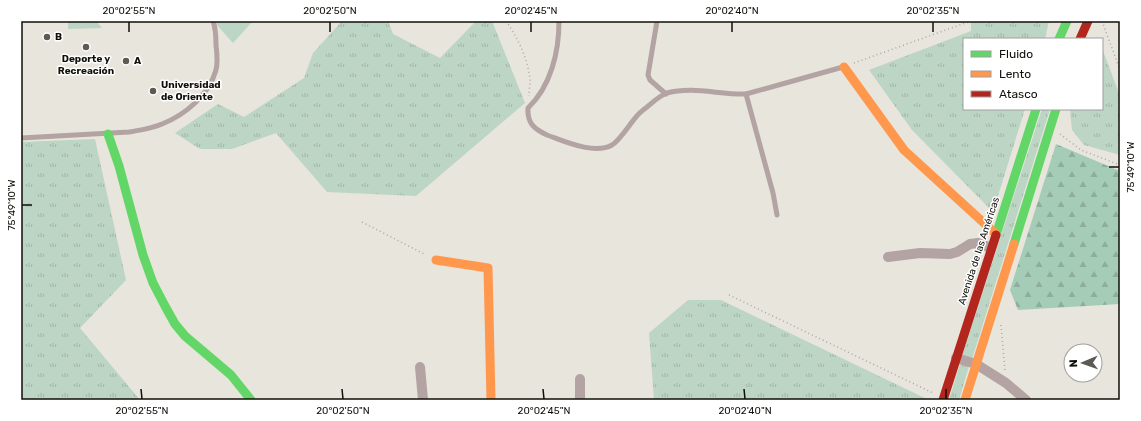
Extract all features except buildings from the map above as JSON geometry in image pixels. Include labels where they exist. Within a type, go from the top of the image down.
[{"type":"street","points":[[1060,36],[1061,21]]},
{"type":"street","points":[[1060,36],[1067,21]]},
{"type":"street","points":[[1080,38],[1088,21]]},
{"type":"street","points":[[844,67],[904,150],[996,234]]},
{"type":"street","name":"Avenida de las Américas","points":[[944,399],[1036,110]]},
{"type":"street","points":[[965,400],[1056,110]]},
{"type":"street","points":[[108,134],[119,166],[143,255],[153,283],[165,306],[175,324],[185,336],[231,375],[251,400]]},
{"type":"street","points":[[888,257],[920,253],[950,254],[957,252],[970,244],[978,243],[992,248]]},
{"type":"street","points":[[436,260],[488,268],[491,400]]},
{"type":"street","points":[[956,358],[976,364],[1006,383],[1026,400]]},
{"type":"street","points":[[420,367],[423,400]]},
{"type":"street","points":[[580,379],[580,400]]},
{"type":"lane","points":[[21,138],[129,132],[146,129],[178,116],[204,93],[216,69],[217,58],[215,28],[213,21]]},
{"type":"lane","points":[[559,21],[555,59],[547,80],[536,100],[528,108],[527,116],[536,130],[577,146],[603,148],[611,145],[637,116],[660,97],[666,94],[694,90],[746,94],[844,67]]},
{"type":"lane","points":[[657,21],[648,75],[650,80],[666,94]]},
{"type":"lane","points":[[746,94],[773,192],[777,215]]},
{"type":"path","points":[[506,21],[513,31],[528,66],[530,81],[528,108]]},
{"type":"path","points":[[844,67],[971,21]]},
{"type":"path","points":[[1102,21],[1120,70]]},
{"type":"path","points":[[1050,127],[1081,150],[1120,165]]},
{"type":"path","points":[[362,222],[436,260]]},
{"type":"path","points":[[728,295],[944,399]]},
{"type":"path","points":[[1001,321],[1006,383]]},
{"type":"green space","points":[[68,21],[96,21],[102,28],[68,29]]},
{"type":"green space","points":[[216,21],[253,21],[233,43],[217,25]]},
{"type":"green space","points":[[342,21],[388,21],[393,34],[440,58],[476,21],[492,21],[525,103],[416,196],[327,192],[276,133],[232,149],[200,149],[175,133],[218,104],[244,117],[304,78],[313,53]]},
{"type":"green space","points":[[971,21],[1049,21],[1045,38],[963,38],[963,110],[1025,110],[993,212],[912,130],[869,70],[971,31]]},
{"type":"green space","points":[[1103,51],[1120,96],[1120,155],[1084,145],[1072,130],[1070,110],[1103,110]]},
{"type":"green space","points":[[1042,110],[1050,110],[972,359],[962,356]]},
{"type":"green space","points":[[95,139],[126,280],[80,328],[140,400],[21,400],[21,142]]},
{"type":"green space","points":[[1056,144],[1120,171],[1120,304],[1018,310],[1010,290]]},
{"type":"green space","points":[[688,300],[721,300],[929,400],[654,400],[649,333]]},
{"type":"green space","points":[[960,364],[969,366],[959,400],[949,400]]},
{"type":"traffic: fast","points":[[1059,38],[1067,21]]},
{"type":"traffic: fast","points":[[996,235],[1036,110]]},
{"type":"traffic: fast","points":[[1014,244],[1056,110]]},
{"type":"traffic: fast","points":[[108,134],[119,166],[143,255],[153,283],[165,306],[175,324],[185,336],[231,375],[251,400]]},
{"type":"traffic: slow","points":[[844,67],[904,150],[996,234]]},
{"type":"traffic: slow","points":[[965,400],[1014,244]]},
{"type":"traffic: slow","points":[[436,260],[488,268],[491,400]]},
{"type":"traffic: jam","points":[[1080,38],[1088,21]]},
{"type":"traffic: jam","points":[[943,400],[996,235]]},
{"type":"place","name":"B","points":[[47,37]]},
{"type":"place","name":"Deporte y Recreación","points":[[86,47]]},
{"type":"place","name":"A","points":[[126,61]]},
{"type":"place","name":"Universidad de Oriente","points":[[153,91]]}]
